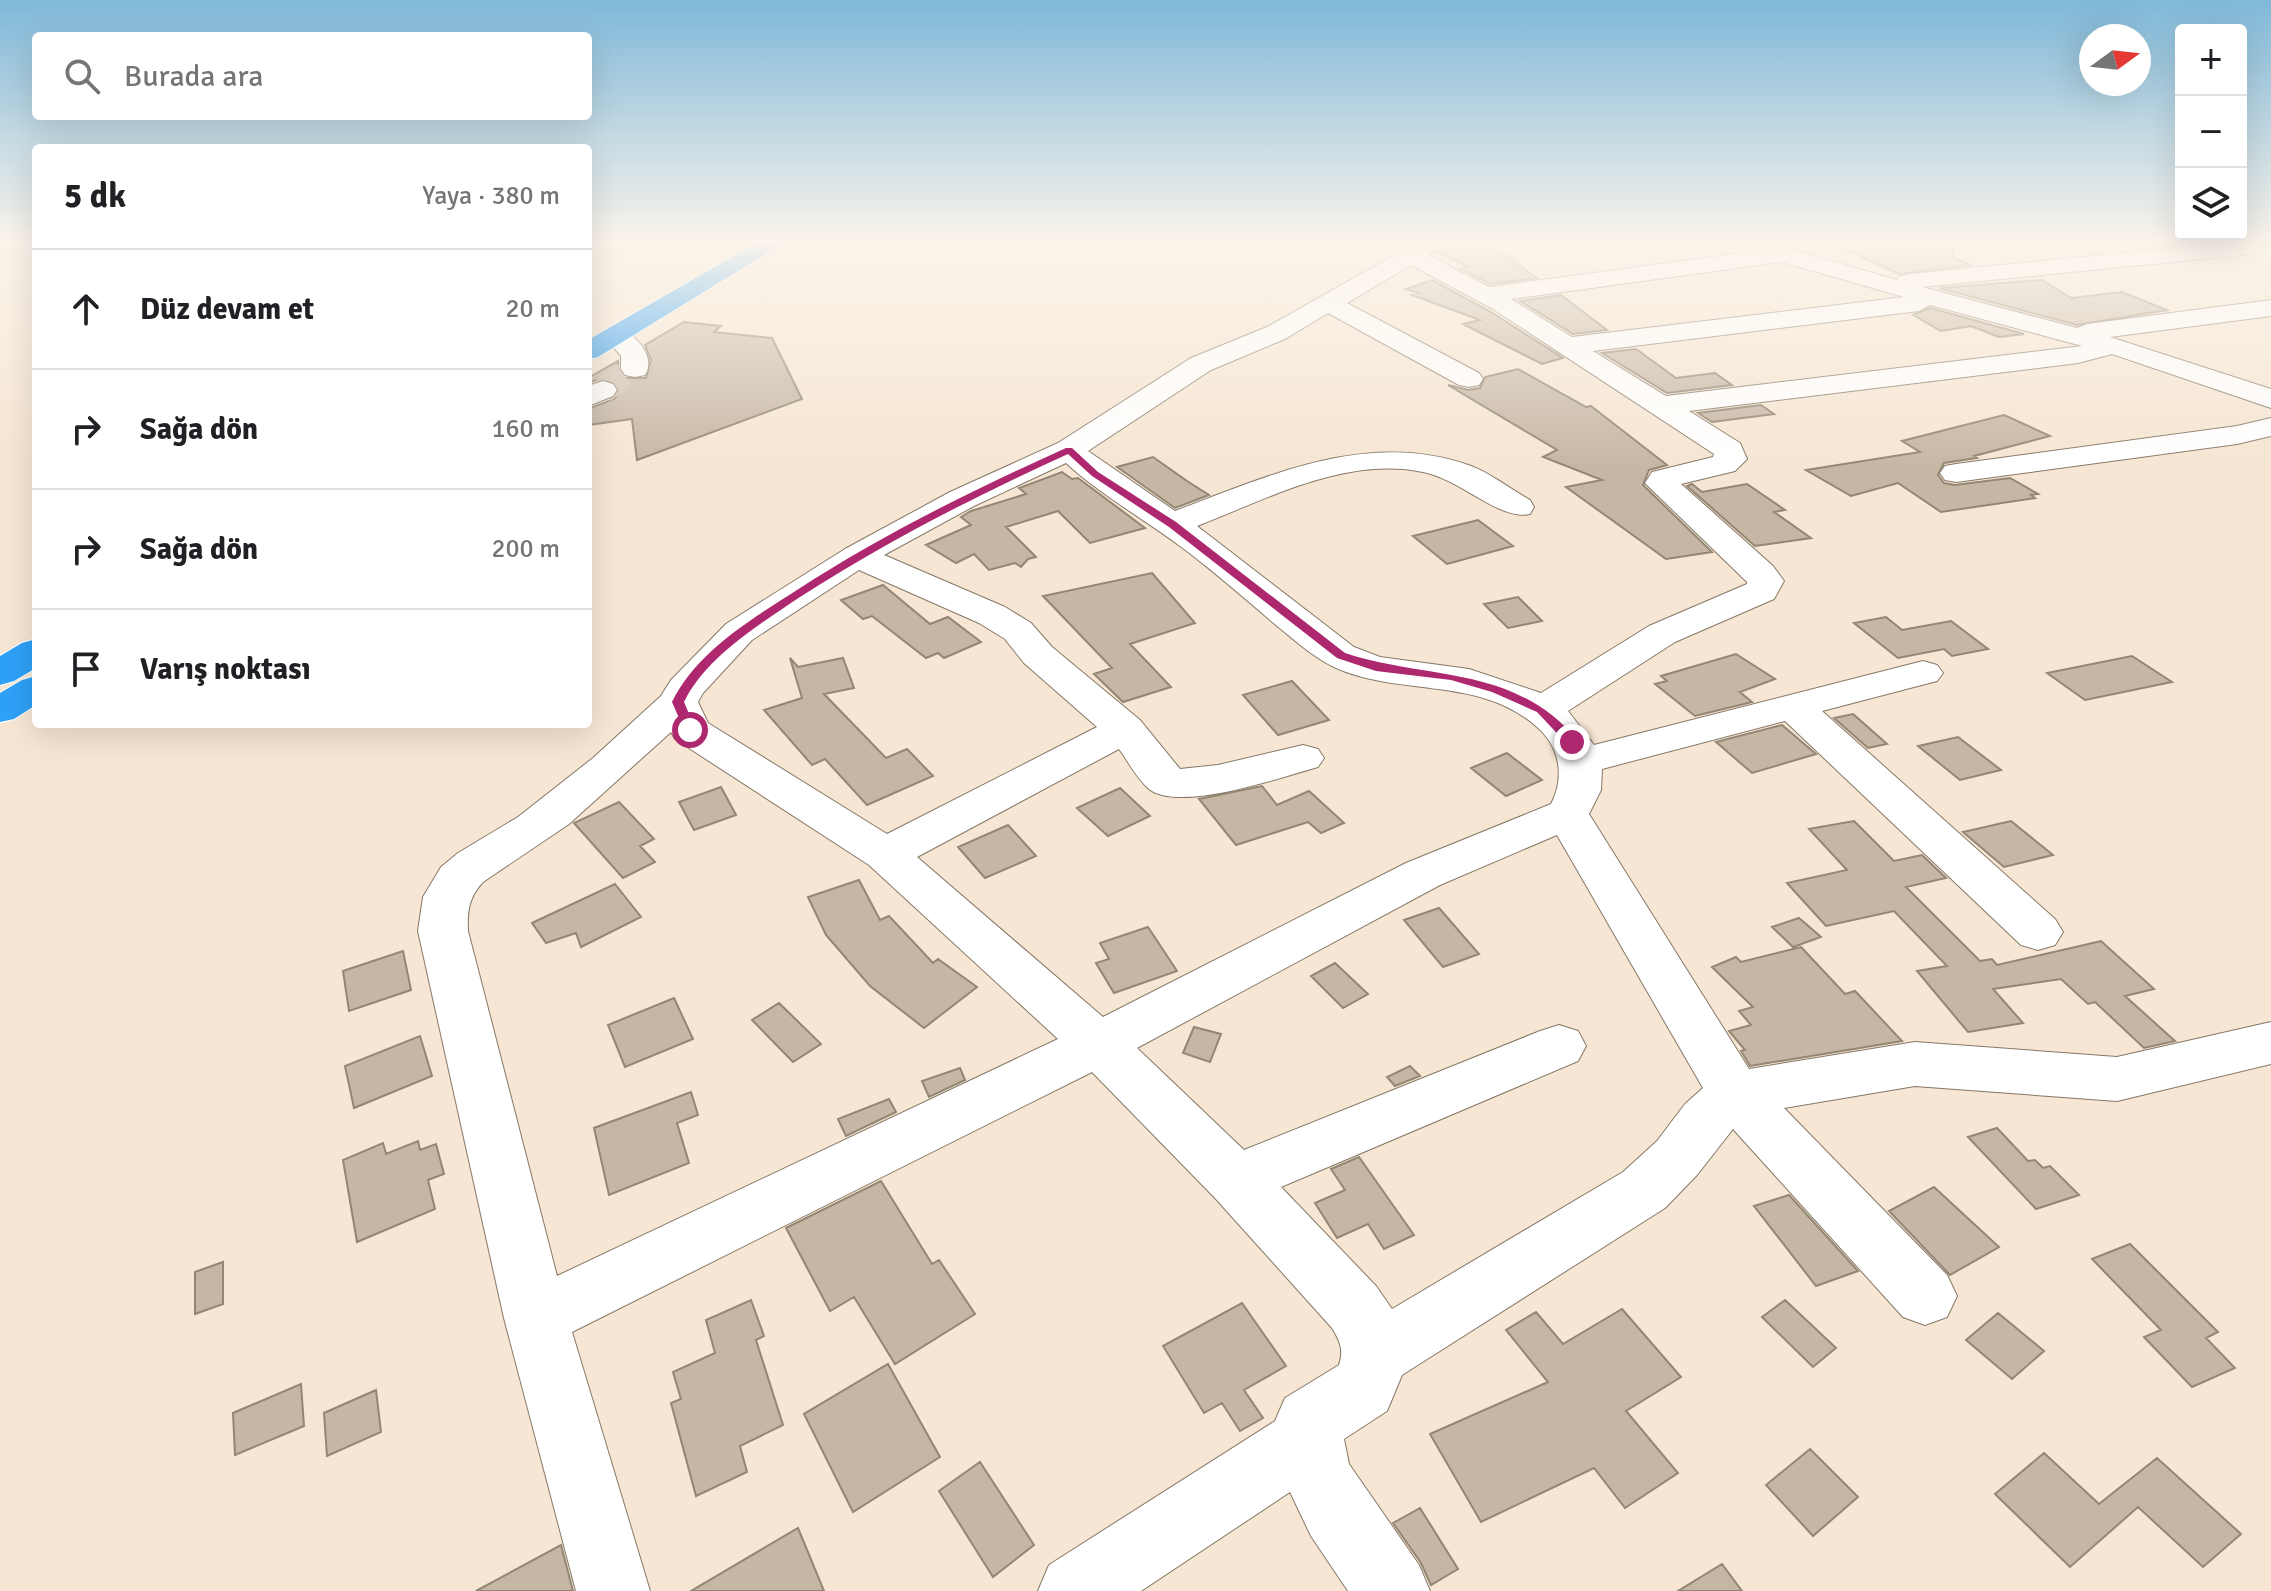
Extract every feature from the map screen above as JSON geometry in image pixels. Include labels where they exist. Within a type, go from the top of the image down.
[{"type":"highway","points":[[592,349],[648,316]]},
{"type":"highway","points":[[0,673],[32,653]]},
{"type":"highway","points":[[0,710],[32,690]]},
{"type":"street","points":[[613,1591],[536,1318],[443,931],[444,902],[457,880],[475,863],[532,830],[602,775],[678,702],[685,688],[739,632],[857,556],[962,499],[1069,450],[1201,364],[1276,333],[1307,316]]},
{"type":"street","points":[[1353,316],[1469,379]]},
{"type":"street","points":[[1520,316],[1729,450],[1731,459],[1724,464],[1663,479],[1661,483],[1760,574],[1765,585],[1761,591],[1662,634],[1541,710]]},
{"type":"street","points":[[1568,346],[1816,316]]},
{"type":"street","points":[[2001,316],[2112,346],[2271,399]]},
{"type":"street","points":[[2068,334],[2207,316]]},
{"type":"street","points":[[616,335],[634,354],[635,369]]},
{"type":"street","points":[[1659,406],[2078,355],[2112,346]]},
{"type":"street","points":[[2221,382],[2271,376]]},
{"type":"street","points":[[1956,473],[2237,435],[2271,427]]},
{"type":"street","points":[[536,1318],[1098,1044],[1423,874],[1567,814],[1579,797],[1581,761],[1572,742],[1541,710],[1496,690],[1452,677],[1376,667],[1341,656],[1172,524],[1105,481],[1069,450]]},
{"type":"street","points":[[1172,524],[1309,473],[1369,460],[1412,461],[1461,473],[1518,507]]},
{"type":"street","points":[[857,556],[992,615],[1018,631],[1038,655],[1125,729],[1163,778],[1173,784],[1218,779],[1303,758]]},
{"type":"street","points":[[1581,761],[1923,673]]},
{"type":"street","points":[[678,702],[690,730],[885,854],[1098,1044],[1236,1180],[1354,1307],[1370,1331],[1375,1355],[1363,1388],[1309,1422],[1308,1440],[1313,1465],[1332,1501],[1393,1591]]},
{"type":"street","points":[[1792,706],[2038,932]]},
{"type":"street","points":[[885,854],[1125,729]]},
{"type":"street","points":[[1567,814],[1735,1094],[1925,1296]]},
{"type":"street","points":[[1375,1355],[1644,1190],[1677,1158],[1705,1120],[1735,1094],[1915,1064],[2117,1079],[2271,1043]]},
{"type":"street","points":[[1236,1180],[1559,1046]]},
{"type":"street","points":[[1075,1591],[1308,1440]]},
{"type":"building","points":[[1470,316],[1498,316],[1563,358],[1542,364],[1463,324],[1480,320]]},
{"type":"building","points":[[1544,316],[1589,316],[1607,330],[1573,334]]},
{"type":"building","points":[[1915,316],[1960,316],[2024,334],[1999,337],[1971,326],[1941,331]]},
{"type":"building","points":[[2044,316],[2130,316],[2077,325]]},
{"type":"building","points":[[684,322],[721,326],[714,332],[772,338],[802,399],[637,460],[632,419],[592,424],[592,407],[614,399],[620,392],[614,381],[602,378],[592,382],[592,376],[618,361],[618,371],[624,378],[646,378],[651,360],[645,345]]},
{"type":"building","points":[[1636,349],[1676,378],[1715,373],[1732,385],[1667,393],[1602,353]]},
{"type":"building","points":[[1518,369],[1586,407],[1591,406],[1667,465],[1649,470],[1643,485],[1712,552],[1666,559],[1566,487],[1602,480],[1543,457],[1557,450],[1448,385],[1468,390],[1480,388],[1485,377]]},
{"type":"building","points":[[1761,405],[1774,414],[1712,422],[1698,413]]},
{"type":"building","points":[[2004,415],[2050,436],[1974,456],[1977,458],[1944,463],[1938,475],[1944,483],[1955,485],[2010,478],[2038,494],[2031,495],[2035,498],[1941,512],[1898,483],[1851,496],[1806,470],[1920,452],[1902,441]]},
{"type":"building","points":[[1153,457],[1209,495],[1175,508],[1117,467]]},
{"type":"building","points":[[1062,472],[1072,479],[1078,478],[1145,528],[1090,543],[1058,511],[1006,527],[1036,557],[1028,559],[1021,567],[1015,563],[989,570],[974,554],[956,563],[926,545],[971,525],[961,517],[971,511],[1026,494],[1019,488]]},
{"type":"building","points":[[1692,484],[1702,492],[1747,484],[1785,510],[1774,512],[1811,538],[1755,546],[1687,486]]},
{"type":"building","points":[[1478,520],[1513,546],[1447,564],[1413,536]]},
{"type":"building","points":[[1152,573],[1195,623],[1130,644],[1171,687],[1123,702],[1094,674],[1112,668],[1043,596]]},
{"type":"building","points":[[883,585],[930,624],[948,617],[981,642],[944,658],[938,653],[926,658],[872,616],[863,619],[841,600]]},
{"type":"building","points":[[1518,597],[1542,621],[1508,628],[1484,604]]},
{"type":"building","points":[[1886,617],[1902,630],[1951,621],[1988,649],[1952,656],[1944,649],[1898,658],[1854,623]]},
{"type":"building","points":[[1736,654],[1775,679],[1740,692],[1752,702],[1695,716],[1655,684],[1667,681],[1661,676]]},
{"type":"building","points":[[2132,656],[2172,682],[2085,700],[2047,673]]},
{"type":"building","points":[[790,658],[798,667],[843,658],[854,688],[824,694],[886,758],[907,749],[933,776],[867,805],[825,759],[812,765],[764,710],[802,698]]},
{"type":"building","points":[[1292,681],[1329,720],[1278,735],[1243,695]]},
{"type":"building","points":[[1853,714],[1887,744],[1868,748],[1834,718]]},
{"type":"building","points":[[1782,725],[1816,754],[1752,773],[1716,742]]},
{"type":"building","points":[[1958,737],[2001,770],[1960,780],[1918,746]]},
{"type":"building","points":[[1507,753],[1542,780],[1506,796],[1471,768]]},
{"type":"building","points":[[1262,786],[1277,805],[1309,791],[1344,823],[1321,833],[1308,822],[1236,845],[1199,799]]},
{"type":"building","points":[[721,787],[736,815],[694,830],[679,802]]},
{"type":"building","points":[[1120,788],[1150,816],[1108,836],[1077,808]]},
{"type":"building","points":[[619,802],[654,839],[640,846],[655,862],[623,878],[574,823]]},
{"type":"building","points":[[1854,821],[1894,861],[1922,855],[1946,878],[1906,887],[1980,961],[1992,959],[1997,965],[2101,941],[2154,989],[2125,996],[2175,1041],[2144,1048],[2095,1002],[2088,1004],[2061,979],[1993,989],[2023,1023],[1968,1032],[1917,971],[1947,966],[1894,911],[1826,926],[1787,883],[1847,870],[1809,829]]},
{"type":"building","points":[[2011,821],[2053,855],[2004,867],[1963,832]]},
{"type":"building","points":[[1008,825],[1036,856],[985,878],[958,847]]},
{"type":"building","points":[[859,880],[880,920],[889,916],[933,963],[938,959],[977,987],[924,1028],[870,986],[826,935],[808,897]]},
{"type":"building","points":[[615,884],[641,917],[581,947],[576,933],[546,943],[532,923]]},
{"type":"building","points":[[1439,908],[1479,954],[1443,967],[1404,920]]},
{"type":"building","points":[[1799,918],[1821,937],[1793,947],[1772,927]]},
{"type":"building","points":[[1148,927],[1177,971],[1114,993],[1096,963],[1109,959],[1100,943]]},
{"type":"building","points":[[1801,947],[1845,994],[1855,991],[1902,1041],[1750,1066],[1741,1051],[1745,1050],[1729,1031],[1751,1025],[1739,1011],[1753,1007],[1712,967],[1736,957],[1741,962]]},
{"type":"building","points":[[403,951],[411,990],[349,1011],[343,971]]},
{"type":"building","points":[[1335,963],[1368,994],[1343,1008],[1311,976]]},
{"type":"building","points":[[674,998],[693,1039],[625,1067],[608,1025]]},
{"type":"building","points":[[779,1003],[821,1044],[793,1062],[752,1020]]},
{"type":"building","points":[[1194,1027],[1221,1034],[1210,1062],[1183,1053]]},
{"type":"building","points":[[420,1036],[432,1076],[354,1108],[345,1066]]},
{"type":"building","points":[[1410,1066],[1420,1076],[1395,1086],[1387,1077]]},
{"type":"building","points":[[960,1068],[965,1080],[929,1097],[922,1081]]},
{"type":"building","points":[[691,1092],[698,1115],[677,1123],[689,1163],[609,1195],[594,1128]]},
{"type":"building","points":[[889,1099],[896,1112],[846,1136],[838,1119]]},
{"type":"building","points":[[1997,1128],[2028,1161],[2035,1160],[2043,1168],[2050,1166],[2079,1195],[2036,1209],[1968,1137]]},
{"type":"building","points":[[418,1141],[420,1150],[436,1144],[444,1174],[428,1180],[435,1209],[357,1242],[343,1160],[383,1143],[386,1154]]},
{"type":"building","points":[[1359,1157],[1414,1235],[1384,1249],[1368,1224],[1337,1238],[1315,1203],[1345,1190],[1331,1169]]},
{"type":"building","points":[[881,1181],[932,1264],[939,1260],[975,1314],[895,1364],[854,1297],[830,1311],[786,1228]]},
{"type":"building","points":[[1934,1187],[1999,1247],[1950,1275],[1889,1211]]},
{"type":"building","points":[[1789,1195],[1858,1271],[1816,1286],[1754,1206]]},
{"type":"building","points":[[2130,1244],[2218,1332],[2206,1338],[2235,1368],[2192,1387],[2144,1337],[2161,1330],[2092,1259]]},
{"type":"building","points":[[223,1262],[223,1304],[195,1314],[195,1272]]},
{"type":"building","points":[[751,1300],[764,1336],[756,1340],[783,1425],[740,1446],[747,1472],[696,1496],[671,1403],[681,1399],[673,1372],[715,1353],[706,1320]]},
{"type":"building","points":[[1785,1300],[1836,1348],[1813,1367],[1762,1317]]},
{"type":"building","points":[[1242,1303],[1286,1366],[1244,1390],[1263,1418],[1240,1431],[1222,1403],[1204,1413],[1163,1346]]},
{"type":"building","points":[[1622,1309],[1681,1377],[1626,1411],[1678,1473],[1625,1508],[1594,1468],[1481,1522],[1430,1434],[1548,1382],[1506,1330],[1536,1312],[1563,1344]]},
{"type":"building","points":[[1998,1313],[2044,1351],[2012,1379],[1966,1340]]},
{"type":"building","points":[[888,1364],[940,1457],[853,1512],[804,1414]]},
{"type":"building","points":[[301,1384],[304,1426],[235,1455],[233,1413]]},
{"type":"building","points":[[376,1390],[381,1432],[327,1456],[324,1413]]},
{"type":"building","points":[[1810,1449],[1858,1497],[1813,1536],[1766,1485]]},
{"type":"building","points":[[2044,1453],[2099,1504],[2157,1458],[2241,1534],[2203,1567],[2138,1507],[2070,1567],[1995,1494]]},
{"type":"building","points":[[980,1462],[1034,1545],[993,1577],[939,1491]]},
{"type":"building","points":[[1420,1508],[1458,1569],[1431,1585],[1421,1563],[1393,1523]]},
{"type":"building","points":[[798,1528],[824,1591],[691,1591]]},
{"type":"building","points":[[561,1545],[573,1591],[476,1591]]},
{"type":"building","points":[[1722,1564],[1742,1591],[1678,1591]]},
{"type":"tunnel","points":[[603,390],[635,369]]},
{"type":"route","points":[[690,730],[678,702],[685,688],[739,632],[857,556],[962,499],[1069,450],[1095,474],[1172,524],[1341,656],[1376,667],[1452,677],[1519,698],[1557,723],[1572,742]]}]
